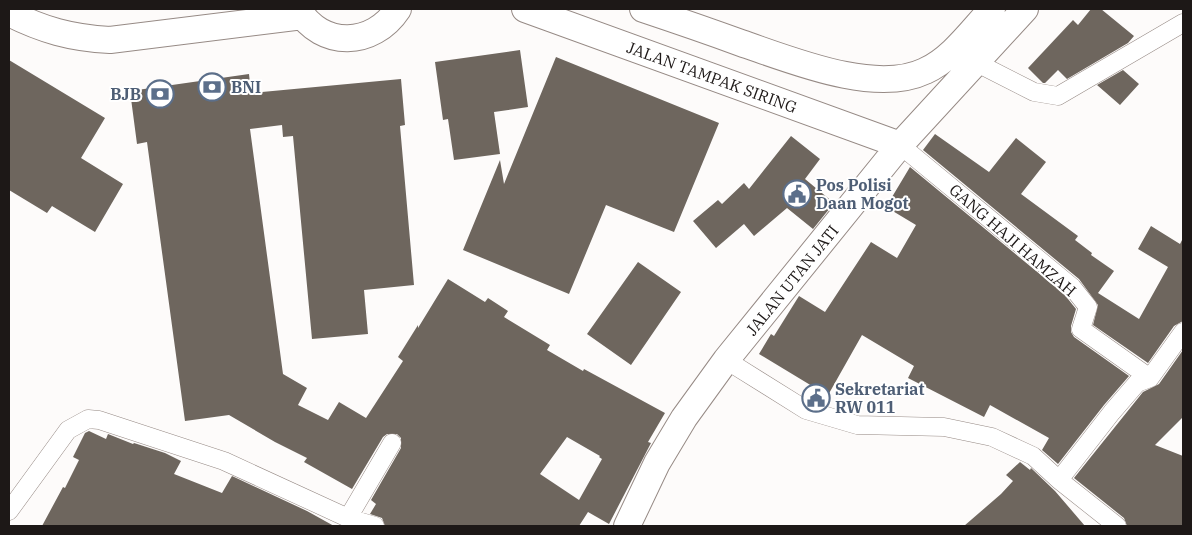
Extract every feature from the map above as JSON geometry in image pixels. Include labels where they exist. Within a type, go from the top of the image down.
[{"type":"main road","points":[[9,13],[39,28],[52,32],[82,38],[110,40],[300,13],[314,28],[328,35],[344,39],[360,37],[374,32],[388,23],[398,9]]},
{"type":"main road","name":"JALAN TAMPAK SIRING","points":[[525,9],[900,146]]},
{"type":"main road","points":[[643,9],[780,56],[839,73],[857,77],[887,79],[909,77],[924,72],[948,56],[992,9]]},
{"type":"main road","name":"JALAN UTAN JATI","points":[[627,526],[657,463],[675,433],[726,360],[900,146],[1025,9]]},
{"type":"main road","points":[[863,132],[873,143],[879,154],[879,164],[875,176]]},
{"type":"street","points":[[977,63],[1034,92],[1058,96],[1183,23]]},
{"type":"street","name":"GANG HAJI HAMZAH","points":[[900,146],[1072,287],[1088,307],[1081,329],[1150,378]]},
{"type":"street","points":[[1059,480],[1131,390],[1137,384],[1150,378],[1183,332]]},
{"type":"street","points":[[726,360],[806,410],[857,425],[944,427],[992,437],[1033,456],[1059,480],[1117,526]]},
{"type":"street","points":[[9,511],[68,430],[88,418],[224,461],[348,518],[375,526]]},
{"type":"street","points":[[348,518],[392,443]]},
{"type":"building","points":[[1091,9],[1101,9],[1134,36],[1128,43],[1067,79],[1058,70],[1043,83],[1028,68],[1073,20],[1078,25]]},
{"type":"building","points":[[520,50],[528,107],[494,112],[500,154],[454,160],[448,119],[443,120],[435,62]]},
{"type":"building","points":[[556,57],[719,123],[674,232],[606,205],[569,294],[463,250],[500,160],[504,184]]},
{"type":"building","points":[[9,60],[105,118],[81,158],[123,184],[95,232],[52,206],[47,213],[9,190]]},
{"type":"building","points":[[1123,70],[1139,84],[1120,105],[1097,85]]},
{"type":"building","points":[[249,74],[251,93],[401,79],[405,125],[400,126],[414,285],[364,290],[368,334],[312,339],[293,136],[283,137],[282,125],[250,129],[283,374],[307,388],[298,405],[328,420],[339,402],[366,418],[403,361],[398,357],[448,279],[485,302],[488,298],[508,311],[504,317],[550,345],[547,350],[583,371],[584,369],[665,413],[648,442],[651,443],[609,524],[588,512],[579,526],[385,526],[382,518],[370,514],[376,504],[371,500],[401,448],[401,438],[397,434],[387,434],[383,437],[352,489],[304,462],[307,458],[229,415],[185,421],[147,142],[137,144],[130,91]],"holes":[[[567,437],[602,459],[579,500],[540,474]]]},
{"type":"building","points":[[935,134],[989,172],[1016,138],[1046,162],[1021,194],[1078,236],[1075,240],[1092,253],[1091,255],[1114,271],[1098,293],[1139,319],[1168,267],[1138,249],[1151,226],[1180,244],[1183,238],[1183,321],[1174,326],[1148,363],[1093,325],[1098,305],[1079,279],[923,150]]},
{"type":"building","points":[[791,136],[820,159],[805,179],[834,203],[813,229],[787,208],[754,236],[744,224],[716,248],[693,221],[718,200],[722,204],[744,183],[749,189]]},
{"type":"building","points":[[910,167],[1064,294],[1076,309],[1071,326],[1071,332],[1074,337],[1129,376],[1058,464],[1042,450],[1049,438],[990,405],[984,417],[908,378],[914,366],[862,335],[823,404],[805,397],[812,386],[759,354],[771,334],[774,336],[799,296],[825,312],[871,242],[897,258],[916,225],[886,207]]},
{"type":"building","points":[[638,262],[681,292],[631,365],[587,334]]},
{"type":"building","points":[[1183,350],[1183,417],[1155,445],[1183,456],[1183,526],[1127,526],[1124,518],[1074,478],[1143,392],[1159,384]]},
{"type":"building","points":[[89,431],[106,439],[108,434],[133,444],[165,453],[181,461],[174,474],[222,493],[232,476],[307,511],[334,526],[42,526],[79,460],[73,457],[85,433]]},
{"type":"building","points":[[1020,462],[1030,470],[1031,468],[1055,491],[1085,526],[964,526],[1013,481],[1006,475]]},
{"type":"place","name":"BNI","points":[[212,87]]},
{"type":"place","name":"BJB","points":[[160,94]]},
{"type":"place","name":"Pos Polisi Daan Mogot","points":[[797,194]]},
{"type":"place","name":"Sekretariat RW 011","points":[[816,398]]}]
